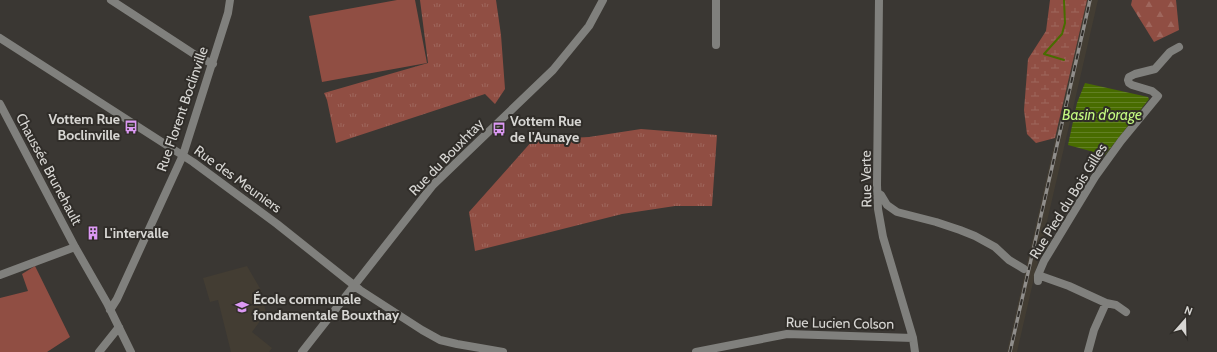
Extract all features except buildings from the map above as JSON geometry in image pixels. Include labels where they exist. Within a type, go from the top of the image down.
[{"type":"street","points":[[111,0],[213,64]]},
{"type":"street","name":"Rue Florent Boclinville","points":[[110,310],[117,299],[183,155],[213,64],[228,13],[230,0]]},
{"type":"street","name":"Rue du Bouxhtay","points":[[302,352],[433,185],[553,70],[589,26],[604,0]]},
{"type":"street","points":[[716,0],[716,45]]},
{"type":"street","name":"Rue Verte","points":[[879,0],[878,209],[883,237],[913,338],[915,352]]},
{"type":"street","name":"Rue des Meuniers","points":[[0,38],[183,155],[278,224],[354,286],[422,330],[458,348],[503,352]]},
{"type":"street","name":"Rue Pied du Bois Gilles","points":[[1126,312],[1116,305],[1106,303],[1069,286],[1038,278],[1044,261],[1095,177],[1121,141],[1158,96],[1152,91],[1132,85],[1129,83],[1129,77],[1155,69],[1170,52],[1179,48]]},
{"type":"street","name":"Chaussée Brunehault","points":[[0,104],[131,352]]},
{"type":"street","points":[[878,193],[887,204],[897,212],[936,222],[975,236],[995,247],[1009,260],[1024,269]]},
{"type":"street","points":[[0,275],[75,247]]},
{"type":"street","points":[[1088,352],[1094,330],[1106,303]]},
{"type":"street","points":[[100,352],[118,327]]},
{"type":"street","name":"Rue Lucien Colson","points":[[696,352],[787,334],[913,338]]},
{"type":"shaded area","points":[[1087,0],[1098,0],[1017,352],[1007,352]]},
{"type":"shaded area","name":"École communale fondamentale Bouxthay","points":[[247,266],[261,290],[266,313],[252,332],[272,348],[269,352],[231,352],[218,300],[210,302],[203,278]]},
{"type":"green space","points":[[397,0],[415,0],[427,63],[322,82],[309,16]]},
{"type":"green space","points":[[420,0],[496,0],[501,35],[505,89],[495,104],[485,94],[336,143],[327,100],[324,93],[428,63]]},
{"type":"green space","points":[[1050,0],[1087,0],[1055,138],[1036,143],[1027,134],[1024,110],[1028,59],[1046,31]]},
{"type":"green space","points":[[1132,0],[1176,0],[1179,30],[1154,42],[1131,5]]},
{"type":"green space","points":[[641,129],[717,135],[712,206],[675,206],[622,214],[475,251],[469,212],[533,140],[589,137]]},
{"type":"green space","points":[[35,266],[70,337],[47,352],[0,352],[0,298],[28,291],[22,274]]},
{"type":"water","name":"Basin d'orage","points":[[1085,83],[1148,97],[1149,99],[1105,155],[1068,145],[1077,103]]},
{"type":"waterway","points":[[1064,0],[1065,23],[1062,34],[1044,54],[1064,60]]},
{"type":"railway","points":[[1010,352],[1090,0]]},
{"type":"place","name":"Vottem Rue Boclinville","points":[[131,127]]},
{"type":"place","name":"Vottem Rue de l'Aunaye","points":[[499,129]]},
{"type":"place","name":"L'intervalle","points":[[93,233]]},
{"type":"place","name":"École communale fondamentale Bouxthay","points":[[242,307]]}]
